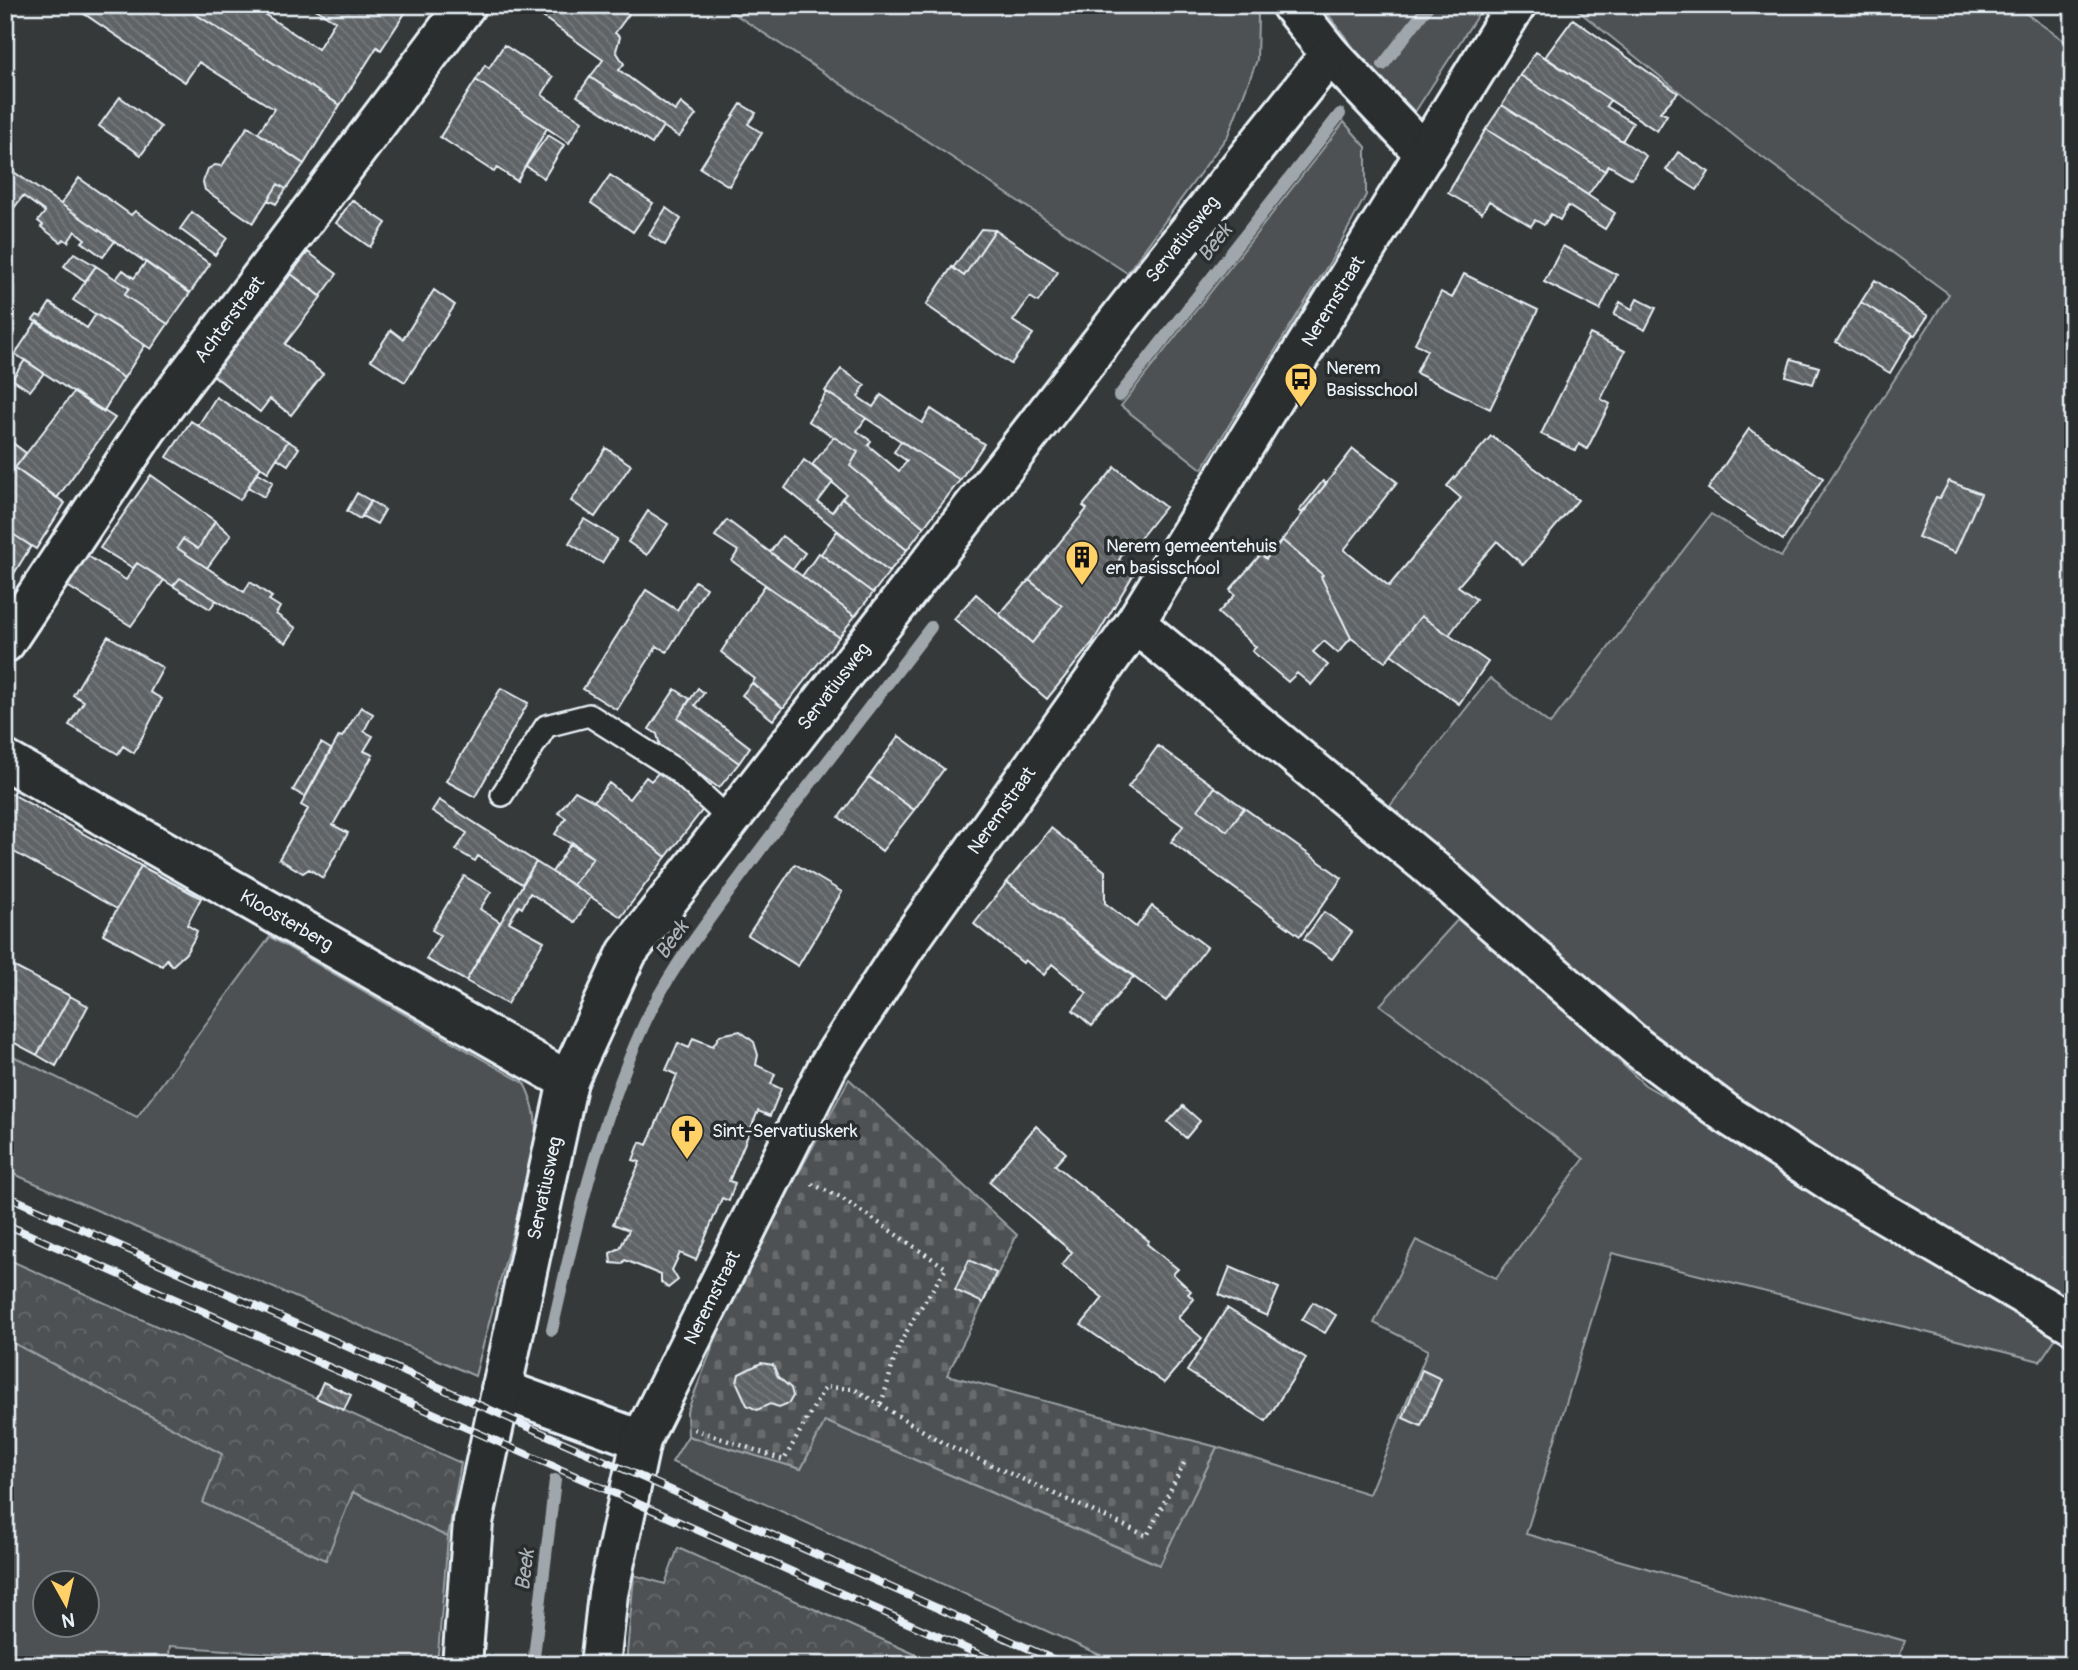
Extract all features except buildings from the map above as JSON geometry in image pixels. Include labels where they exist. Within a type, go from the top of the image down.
[{"type":"street","name":"Achterstraat","points":[[5,643],[147,429],[466,5]]},
{"type":"street","points":[[1291,5],[1330,54],[1425,154]]},
{"type":"street","name":"Neremstraat","points":[[600,1665],[608,1594],[644,1433],[828,1066],[905,947],[1135,623],[1516,5]]},
{"type":"street","name":"Servatiusweg","points":[[501,1389],[568,1081],[627,953],[1129,305],[1330,54]]},
{"type":"street","points":[[1135,623],[1423,861],[1638,1048],[1728,1115],[1836,1185],[2073,1324]]},
{"type":"street","name":"Kloosterberg","points":[[5,760],[568,1081]]},
{"type":"street","points":[[462,1665],[473,1522],[501,1389],[644,1433]]},
{"type":"lane","points":[[502,795],[546,726],[589,715],[676,770],[730,820]]},
{"type":"path","points":[[776,1169],[839,1196],[946,1268],[909,1330],[893,1363],[890,1380],[880,1405]]},
{"type":"path","points":[[644,1433],[699,1429],[784,1460],[825,1387],[854,1390],[943,1443],[1147,1536],[1185,1461]]},
{"type":"green space","points":[[721,5],[1251,5],[1258,16],[1257,60],[1228,135],[1127,273]]},
{"type":"green space","points":[[1321,5],[1484,5],[1415,112],[1357,52]]},
{"type":"green space","points":[[1571,5],[2014,5],[2073,47],[2073,1302],[1773,1122],[1677,1053],[1386,811],[1490,678],[1550,724],[1711,514],[1781,557],[1949,294],[1747,146]]},
{"type":"green space","points":[[1344,122],[1366,147],[1366,195],[1333,257],[1202,469],[1121,406]]},
{"type":"green space","points":[[1461,916],[1645,1085],[2064,1326],[2040,1361],[1612,1253],[1526,1534],[1905,1641],[1896,1665],[1122,1665],[672,1462],[688,1436],[801,1469],[825,1421],[1159,1565],[1217,1447],[1369,1494],[1428,1350],[1374,1323],[1416,1240],[1496,1278],[1584,1159],[1380,1005]]},
{"type":"green space","points":[[270,937],[524,1083],[535,1115],[535,1149],[475,1376],[5,1170],[5,1052],[137,1117]]},
{"type":"green space","points":[[849,1079],[1017,1235],[947,1375],[1217,1447],[1160,1565],[825,1421],[801,1469],[688,1436],[687,1412],[732,1298]]},
{"type":"green space","points":[[5,1258],[461,1463],[448,1537],[353,1492],[326,1560],[203,1503],[222,1454],[8,1340],[5,1343]]},
{"type":"green space","points":[[8,1340],[223,1454],[203,1503],[325,1560],[353,1492],[448,1537],[437,1665],[170,1646],[168,1665],[5,1665],[5,1343]]},
{"type":"green space","points":[[678,1548],[939,1665],[626,1665],[634,1575],[665,1584]]},
{"type":"waterway","name":"Beek","points":[[1383,65],[1429,5]]},
{"type":"waterway","name":"Beek","points":[[1119,396],[1340,114]]},
{"type":"waterway","name":"Beek","points":[[552,1330],[600,1141],[626,1067],[651,1010],[674,970],[714,913],[931,627]]},
{"type":"waterway","name":"Beek","points":[[533,1665],[555,1480]]},
{"type":"railway","points":[[5,1195],[1066,1665]]},
{"type":"railway","points":[[5,1224],[1003,1665]]},
{"type":"place","name":"Nerem Basisschool","points":[[1301,409]]},
{"type":"place","name":"Nerem gemeentehuis en basisschool","points":[[1082,587]]},
{"type":"place","name":"Sint-Servatiuskerk","points":[[687,1161]]}]
